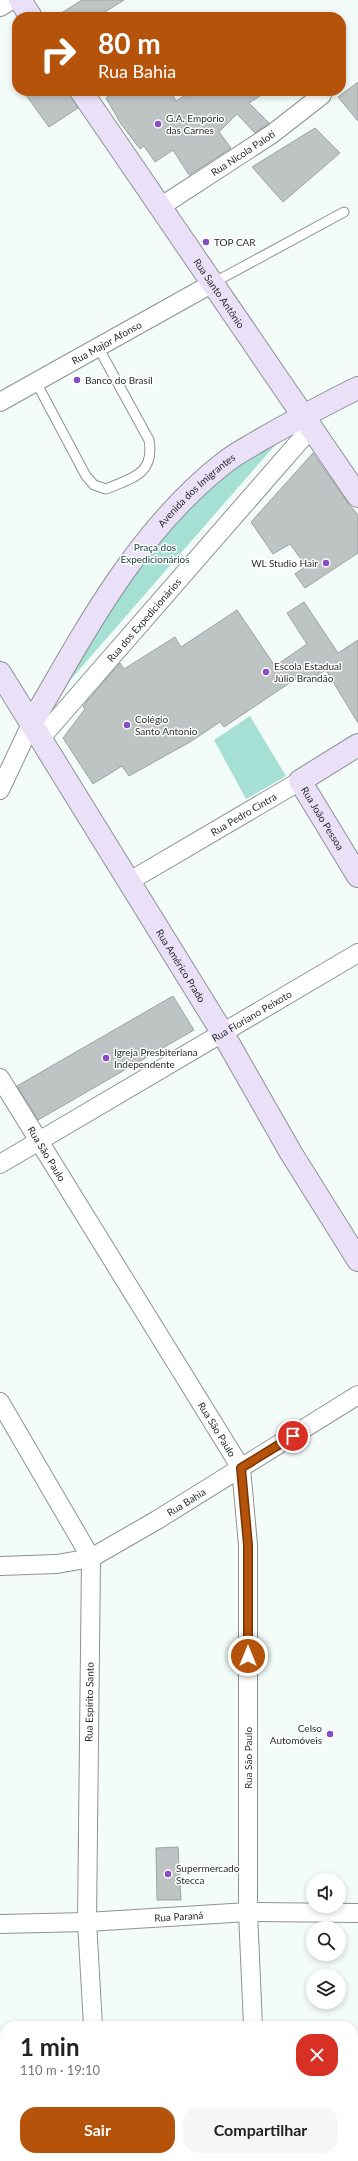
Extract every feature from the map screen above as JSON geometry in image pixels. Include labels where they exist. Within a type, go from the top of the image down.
[{"type":"street","points":[[0,7],[12,0]]},
{"type":"street","points":[[20,0],[28,12]]},
{"type":"street","name":"Rua Santo Antônio","points":[[85,96],[306,422],[358,496]]},
{"type":"street","name":"Rua Nicola Paloti","points":[[160,207],[272,134],[321,96]]},
{"type":"street","name":"Rua Major Afonso","points":[[0,402],[213,283]]},
{"type":"street","name":"Avenida dos Imigrantes","points":[[36,732],[107,598],[147,539],[186,498],[224,463],[306,422],[358,388]]},
{"type":"street","name":"Rua dos Expedicionários","points":[[0,790],[36,732],[306,422]]},
{"type":"street","name":"Rua Américo Prado","points":[[0,673],[222,1032],[291,1153],[358,1260]]},
{"type":"street","name":"Rua Pedro Cintra","points":[[128,882],[300,781],[358,745]]},
{"type":"street","name":"Rua João Pessoa","points":[[300,781],[358,876]]},
{"type":"street","name":"Rua Floriano Peixoto","points":[[0,1164],[358,953]]},
{"type":"street","name":"Rua São Paulo","points":[[0,1078],[38,1142],[241,1468],[248,1545],[248,1912],[253,2021]]},
{"type":"street","name":"Rua Bahia","points":[[0,1566],[57,1564],[91,1558],[241,1468],[358,1395]]},
{"type":"street","points":[[0,1402],[91,1558]]},
{"type":"street","name":"Rua Espírito Santo","points":[[91,1558],[87,1922],[93,2021]]},
{"type":"street","name":"Rua Paraná","points":[[0,1924],[87,1922],[248,1912],[358,1913]]},
{"type":"lane","points":[[213,283],[344,212]]},
{"type":"lane","points":[[36,382],[86,476],[94,485],[106,489],[137,475],[148,465],[152,454],[149,440],[98,347]]},
{"type":"green space","name":"Praça dos Expedicionários","points":[[278,431],[276,444],[38,717],[140,541]]},
{"type":"green space","points":[[250,716],[286,776],[246,799],[214,740]]},
{"type":"building","points":[[82,0],[124,0],[105,12],[63,12]]},
{"type":"building","points":[[358,82],[358,121],[338,97],[346,96],[346,91]]},
{"type":"building","points":[[27,96],[72,96],[78,108],[49,127]]},
{"type":"building","points":[[109,96],[173,96],[176,101],[184,96],[260,96],[249,103],[269,123],[255,133],[237,114],[219,132],[231,148],[189,175],[173,150],[155,162],[144,146],[140,149],[121,124],[106,98]]},
{"type":"building","points":[[315,128],[340,153],[283,202],[252,167]]},
{"type":"building","points":[[313,453],[358,515],[358,553],[305,588],[295,574],[306,566],[290,544],[273,554],[251,522]]},
{"type":"building","points":[[304,602],[338,653],[358,640],[358,723],[326,670],[308,681],[303,674],[224,727],[220,722],[190,742],[129,776],[122,766],[93,784],[63,738],[85,709],[83,706],[120,663],[124,669],[175,637],[181,647],[237,610],[275,666],[307,644],[287,613]]},
{"type":"building","name":"Igreja Presbiteriana Independente","points":[[173,996],[194,1030],[38,1120],[17,1086]]},
{"type":"building","name":"Supermercado Stecca","points":[[178,1847],[181,1900],[157,1900],[156,1848]]},
{"type":"place","name":"G.A. Empório das Carnes","points":[[158,124]]},
{"type":"place","name":"TOP CAR","points":[[206,242]]},
{"type":"place","name":"Banco do Brasil","points":[[77,380]]},
{"type":"place","name":"WL Studio Hair","points":[[326,563]]},
{"type":"place","name":"Escola Estadual Júlio Brandão","points":[[266,672]]},
{"type":"place","name":"Colégio Santo Antonio","points":[[127,725]]},
{"type":"place","name":"Igreja Presbiteriana Independente","points":[[106,1058]]},
{"type":"place","name":"Celso Automóveis","points":[[330,1734]]},
{"type":"place","name":"Supermercado Stecca","points":[[168,1874]]},
{"type":"route","points":[[248,1656],[248,1545],[241,1468],[293,1436]]}]
